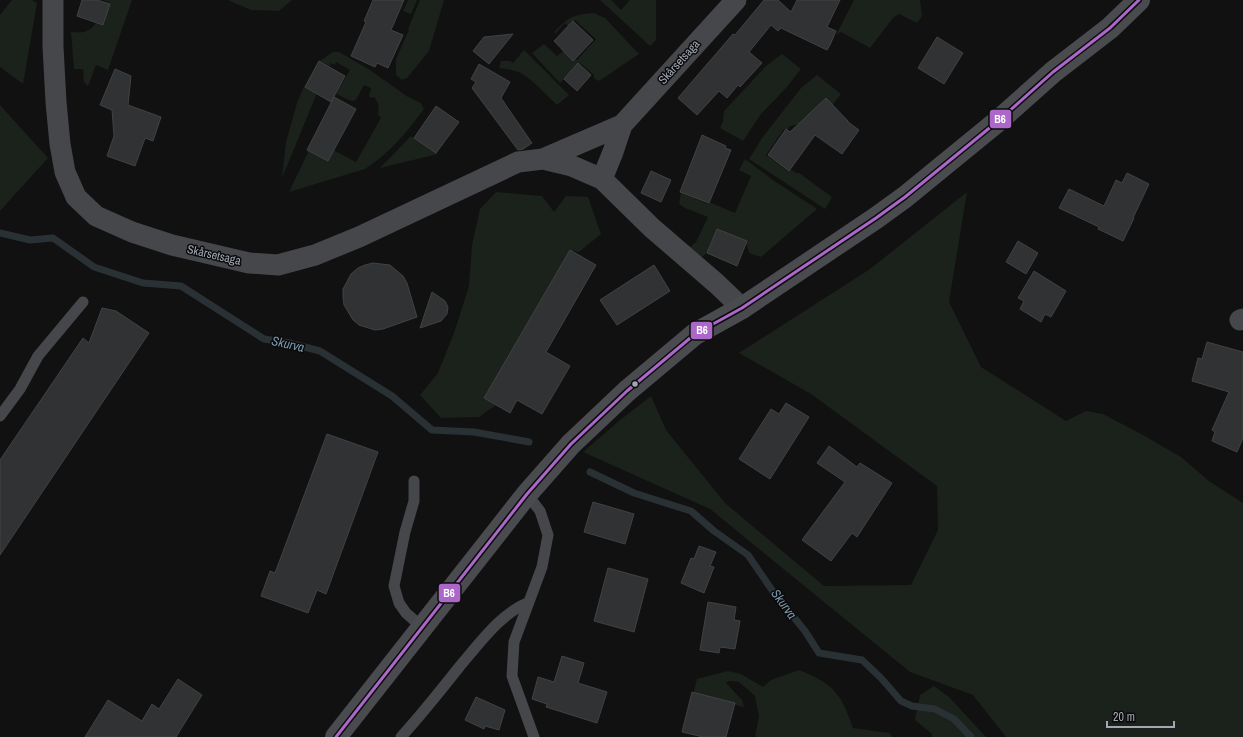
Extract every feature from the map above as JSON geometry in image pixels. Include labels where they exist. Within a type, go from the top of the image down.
[{"type":"main road","points":[[336,737],[527,494],[571,444],[627,391],[694,334],[742,308],[905,197],[998,121],[1053,72],[1110,28],[1139,0]]},
{"type":"street","name":"Skårsetsaga","points":[[53,0],[53,47],[60,144],[65,172],[76,197],[96,216],[132,232],[172,245],[249,263],[278,265],[315,255],[359,237],[518,162],[543,159],[622,125]]},
{"type":"street","name":"Skårsetsaga","points":[[602,179],[622,125],[736,0]]},
{"type":"street","name":"Skårsetsaga","points":[[543,159],[572,166],[602,179],[652,228],[717,284],[742,308]]},
{"type":"lane","points":[[0,416],[20,389],[38,356],[83,302]]},
{"type":"lane","points":[[414,482],[414,501],[405,532],[394,586],[399,603],[406,613],[422,627]]},
{"type":"lane","points":[[527,494],[540,511],[548,535],[542,567],[514,642],[512,676],[534,737]]},
{"type":"lane","points":[[401,737],[500,621],[520,606],[529,602]]},
{"type":"shaded area","points":[[12,0],[32,0],[37,3],[23,84],[0,67],[0,15]]},
{"type":"shaded area","points":[[103,0],[132,0],[108,70],[96,65],[88,86],[84,82],[83,69],[74,69],[71,32],[86,32],[97,22],[104,24],[110,2]]},
{"type":"shaded area","points":[[228,0],[292,0],[279,11],[251,10]]},
{"type":"shaded area","points":[[408,0],[417,0],[411,14],[403,11]]},
{"type":"shaded area","points":[[420,0],[444,0],[429,51],[407,78],[402,80],[396,75],[396,59]]},
{"type":"shaded area","points":[[600,0],[611,0],[621,10],[630,0],[656,0],[656,40],[650,46]]},
{"type":"shaded area","points":[[854,0],[920,0],[922,16],[917,23],[899,14],[893,18],[870,48],[841,32],[836,35]]},
{"type":"shaded area","points":[[594,13],[605,18],[639,54],[599,81],[594,78],[594,75],[580,63],[560,83],[532,53],[544,44],[557,56],[565,50],[577,60],[596,39],[575,20],[569,27],[565,23],[555,34],[554,32],[563,23],[571,18],[581,14]]},
{"type":"shaded area","points":[[524,50],[569,95],[557,105],[526,76],[513,70],[499,68],[501,61],[510,61],[513,63]]},
{"type":"shaded area","points":[[333,52],[339,52],[370,70],[408,97],[421,103],[424,109],[397,142],[382,157],[365,169],[289,192],[314,140],[356,162],[381,118],[378,115],[377,101],[374,97],[371,98],[369,95],[371,88],[364,85],[354,101],[348,100],[336,94],[350,70],[336,62],[335,65],[331,63],[330,66],[320,61]]},
{"type":"shaded area","points":[[782,54],[801,69],[786,88],[761,114],[743,141],[720,128],[723,121],[724,111],[766,66]]},
{"type":"shaded area","points":[[817,75],[841,94],[811,133],[799,124],[790,126],[787,130],[784,129],[766,155],[788,171],[790,169],[796,173],[799,173],[832,197],[825,209],[749,159],[762,138],[801,88]]},
{"type":"shaded area","points":[[304,86],[317,93],[282,178],[286,142],[297,103]]},
{"type":"shaded area","points":[[0,105],[48,158],[0,211]]},
{"type":"shaded area","points":[[411,136],[438,154],[380,168]]},
{"type":"shaded area","points":[[745,159],[773,180],[817,209],[761,257],[749,253],[746,242],[718,230],[707,253],[701,258],[689,248],[696,242],[708,217],[679,204],[681,193],[708,204],[709,202],[735,213],[751,176],[739,170]]},
{"type":"shaded area","points":[[496,192],[542,196],[554,212],[566,196],[588,197],[601,234],[579,252],[570,250],[484,398],[496,405],[479,417],[441,418],[420,395],[438,373],[454,333],[469,286],[472,245],[480,209]]},
{"type":"shaded area","points":[[967,192],[949,302],[981,367],[1066,421],[1086,411],[1103,414],[1181,457],[1209,481],[1243,503],[1243,737],[1006,737],[973,695],[910,672],[710,509],[583,452],[651,396],[666,430],[725,503],[824,586],[911,585],[938,530],[937,486],[811,394],[739,353],[870,269]]},
{"type":"shaded area","points":[[799,670],[821,680],[835,691],[849,716],[853,728],[889,733],[893,737],[755,737],[759,716],[755,696],[739,682],[729,681],[726,683],[742,700],[744,707],[693,695],[697,679],[728,671],[741,674],[763,687],[771,680]]},
{"type":"shaded area","points":[[934,686],[949,697],[986,737],[931,737],[932,734],[915,720],[920,695]]},
{"type":"building","points":[[82,0],[97,0],[110,4],[103,25],[77,16]]},
{"type":"building","points":[[373,0],[404,0],[391,30],[403,35],[388,68],[377,63],[375,67],[351,56],[366,22],[364,21]]},
{"type":"building","points":[[764,0],[778,0],[791,12],[797,0],[840,0],[827,27],[836,31],[830,45],[827,50],[781,28],[778,31],[771,25],[749,52],[762,63],[740,87],[738,85],[727,98],[719,91],[697,115],[678,98],[733,34],[735,35]]},
{"type":"building","points":[[573,21],[593,40],[573,61],[554,41]]},
{"type":"building","points":[[513,34],[489,64],[473,51],[484,37]]},
{"type":"building","points":[[937,37],[963,53],[944,84],[918,68]]},
{"type":"building","points":[[319,61],[345,76],[331,102],[305,87]]},
{"type":"building","points":[[578,63],[591,75],[577,91],[564,79]]},
{"type":"building","points":[[479,64],[510,82],[501,98],[532,143],[523,149],[518,150],[472,88],[476,82],[471,79]]},
{"type":"building","points":[[115,69],[131,76],[128,105],[161,117],[153,141],[145,138],[135,166],[107,156],[114,136],[112,110],[100,105]]},
{"type":"building","points":[[334,97],[356,109],[328,161],[307,150]]},
{"type":"building","points":[[826,98],[848,122],[859,130],[842,154],[815,135],[789,171],[768,155],[786,129],[790,132]]},
{"type":"building","points":[[436,106],[459,122],[436,153],[414,138]]},
{"type":"building","points":[[702,135],[726,146],[725,148],[731,150],[709,203],[680,192]]},
{"type":"building","points":[[651,171],[671,180],[661,202],[641,193]]},
{"type":"building","points":[[1127,173],[1149,184],[1123,241],[1098,229],[1099,227],[1059,208],[1069,189],[1104,206],[1116,180],[1122,183]]},
{"type":"building","points":[[717,229],[747,241],[737,266],[707,253]]},
{"type":"building","points":[[1018,241],[1038,253],[1026,274],[1006,262]]},
{"type":"building","points":[[570,250],[596,265],[546,352],[570,366],[542,414],[517,400],[510,413],[484,398]]},
{"type":"building","points":[[373,263],[390,265],[403,276],[407,283],[417,317],[383,329],[375,330],[359,325],[353,320],[344,305],[343,289],[351,274],[358,268]]},
{"type":"building","points":[[654,265],[670,291],[617,325],[600,300]]},
{"type":"building","points":[[1034,271],[1066,291],[1051,317],[1045,314],[1041,322],[1020,309],[1024,301],[1018,298]]},
{"type":"building","points":[[432,292],[445,301],[448,307],[447,314],[441,321],[420,328]]},
{"type":"building","points":[[102,308],[116,311],[149,333],[0,555],[0,460],[83,338],[89,343]]},
{"type":"building","points":[[1207,342],[1243,352],[1243,438],[1237,452],[1212,441],[1215,432],[1212,430],[1229,392],[1192,381],[1198,358],[1202,359]]},
{"type":"building","points":[[786,403],[809,417],[770,479],[739,459],[771,409],[779,414]]},
{"type":"building","points":[[327,434],[378,452],[326,594],[317,590],[308,613],[261,596],[270,571],[275,573]]},
{"type":"building","points":[[829,446],[857,467],[860,463],[892,483],[857,537],[852,533],[831,561],[802,540],[845,482],[817,463]]},
{"type":"building","points":[[593,502],[634,514],[625,544],[584,532]]},
{"type":"building","points":[[699,546],[716,552],[710,566],[714,567],[704,593],[681,583],[691,558],[694,559]]},
{"type":"building","points":[[608,568],[648,579],[634,632],[594,621]]},
{"type":"building","points":[[708,602],[736,607],[734,620],[740,621],[735,649],[720,647],[719,653],[700,650]]},
{"type":"building","points":[[562,656],[584,663],[578,683],[607,692],[597,723],[546,707],[547,704],[532,699],[538,677],[554,682]]},
{"type":"building","points":[[178,679],[202,695],[176,737],[85,737],[108,700],[142,721],[152,704],[159,709]]},
{"type":"building","points":[[692,692],[735,703],[726,737],[703,737],[682,732]]},
{"type":"building","points":[[476,697],[505,710],[499,730],[485,726],[484,729],[465,720]]},
{"type":"waterway","name":"Skurva","points":[[0,233],[30,240],[53,238],[94,267],[143,283],[181,286],[264,339],[289,343],[320,351],[392,396],[432,430],[474,432],[529,442]]},
{"type":"waterway","name":"Skurva","points":[[590,472],[634,493],[691,511],[714,531],[748,555],[774,593],[805,631],[819,653],[862,660],[881,678],[901,701],[912,706],[935,709],[954,719],[971,737]]},
{"type":"transit line","name":"B6","points":[[336,737],[527,494],[571,444],[627,391],[695,334],[742,308],[905,197],[998,121],[1053,72],[1110,28],[1139,0]]}]
